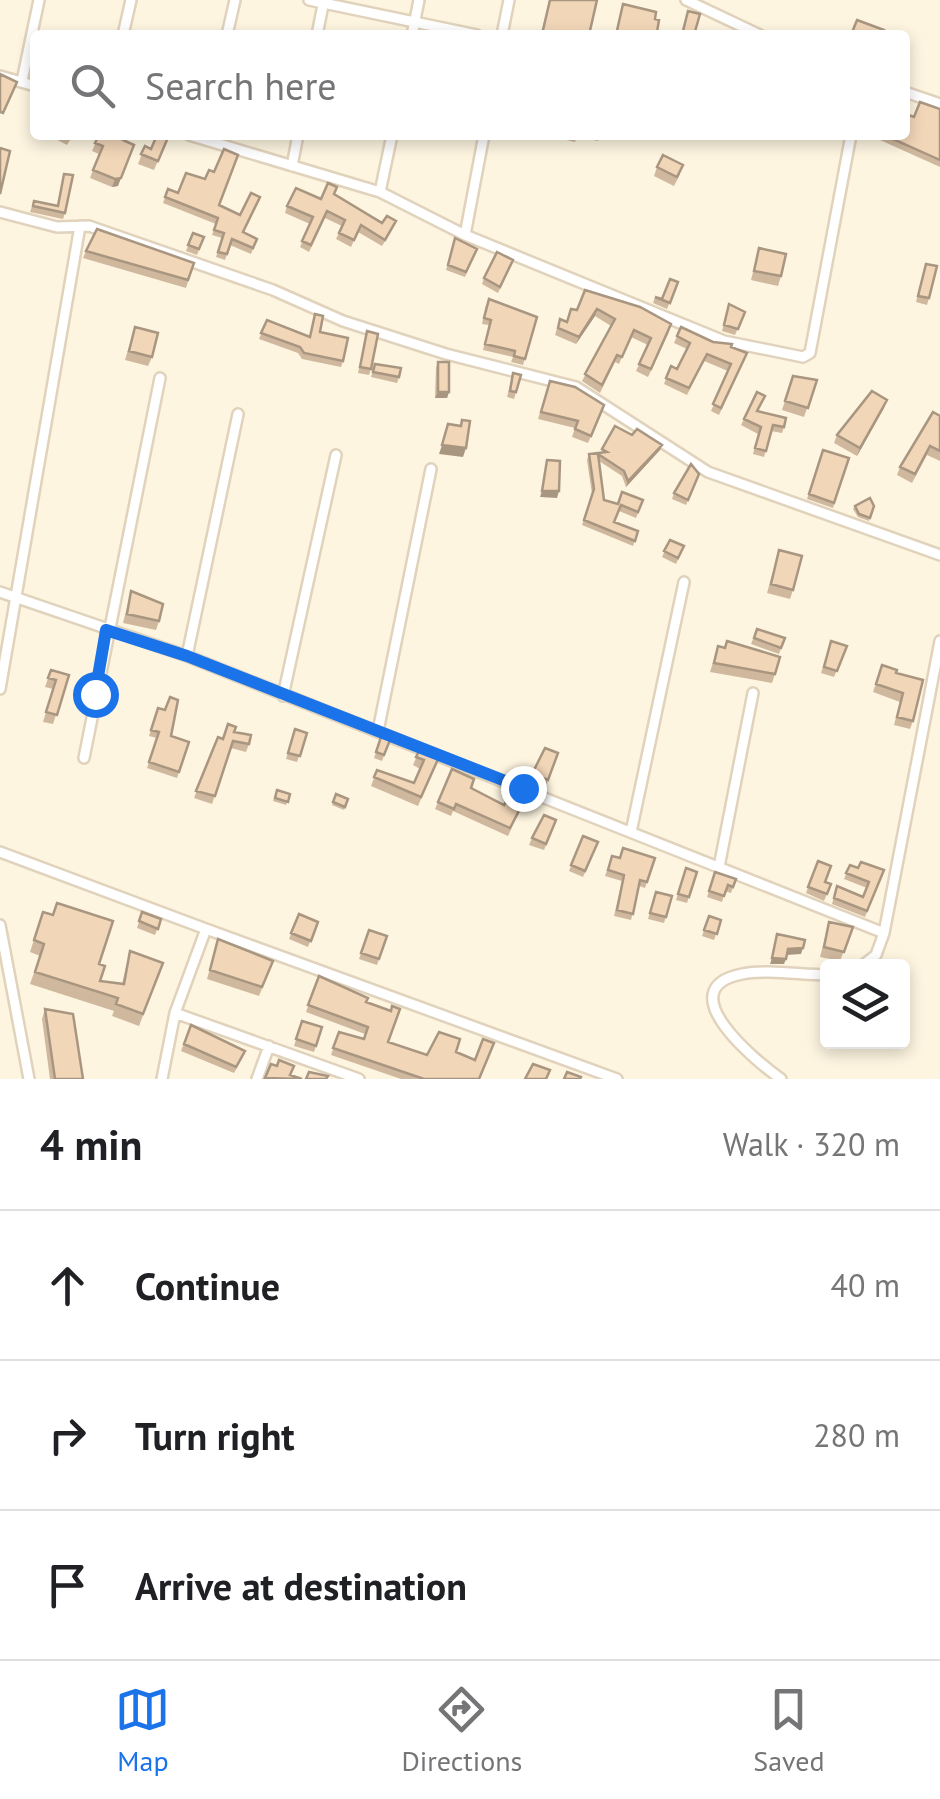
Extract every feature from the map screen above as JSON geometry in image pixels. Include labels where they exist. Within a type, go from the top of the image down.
[{"type":"street","points":[[33,30],[39,0]]},
{"type":"street","points":[[124,30],[131,0]]},
{"type":"street","points":[[228,30],[235,0]]},
{"type":"street","points":[[310,0],[455,30]]},
{"type":"street","points":[[413,30],[419,0]]},
{"type":"street","points":[[503,30],[509,0]]},
{"type":"street","points":[[686,0],[749,30]]},
{"type":"street","points":[[318,30],[323,1]]},
{"type":"street","points":[[22,81],[30,43]]},
{"type":"street","points":[[0,76],[30,84]]},
{"type":"street","points":[[910,94],[940,104]]},
{"type":"street","points":[[211,140],[380,192],[465,235],[724,341],[803,356],[810,352],[850,140]]},
{"type":"street","points":[[292,166],[297,140]]},
{"type":"street","points":[[380,192],[391,140]]},
{"type":"street","points":[[465,235],[483,140]]},
{"type":"street","points":[[0,212],[57,227],[80,226],[272,290],[343,321],[446,354],[576,387],[708,472],[940,554]]},
{"type":"street","points":[[0,689],[80,226]]},
{"type":"street","points":[[84,758],[106,630],[160,378]]},
{"type":"street","points":[[187,656],[238,414]]},
{"type":"street","points":[[283,696],[336,455]]},
{"type":"street","points":[[378,731],[431,469]]},
{"type":"street","points":[[632,832],[684,582]]},
{"type":"street","points":[[0,592],[187,656],[884,933]]},
{"type":"street","points":[[871,959],[884,933],[940,642]]},
{"type":"street","points":[[719,867],[754,693]]},
{"type":"street","points":[[0,852],[617,1079]]},
{"type":"street","points":[[0,924],[28,1079]]},
{"type":"street","points":[[162,1079],[175,1013],[206,928]]},
{"type":"street","points":[[780,1079],[730,1034],[714,1012],[714,996],[724,981],[742,974],[820,976]]},
{"type":"street","points":[[175,1013],[352,1078]]},
{"type":"street","points":[[257,1079],[269,1046]]},
{"type":"building","points":[[550,0],[597,0],[590,30],[543,30]]},
{"type":"building","points":[[623,4],[656,12],[655,19],[659,20],[657,30],[617,30]]},
{"type":"building","points":[[688,11],[700,14],[695,30],[683,30]]},
{"type":"building","points":[[857,20],[884,30],[853,30]]},
{"type":"building","points":[[0,74],[17,82],[3,113],[0,112]]},
{"type":"building","points":[[920,102],[940,109],[940,160],[895,140],[910,140],[910,116],[914,117]]},
{"type":"building","points":[[123,140],[134,145],[121,178],[93,170],[103,146],[95,143]]},
{"type":"building","points":[[155,140],[167,140],[158,161],[141,154],[145,146],[151,149]]},
{"type":"building","points":[[0,148],[10,151],[0,194]]},
{"type":"building","points":[[224,149],[238,155],[219,205],[240,215],[251,193],[260,197],[243,232],[257,239],[253,248],[232,239],[227,254],[218,252],[224,233],[214,230],[218,218],[165,197],[168,189],[178,193],[186,173],[205,179],[209,170],[214,172]]},
{"type":"building","points":[[663,155],[683,165],[677,177],[657,167]]},
{"type":"building","points":[[64,174],[73,175],[65,213],[33,206],[34,201],[58,206]]},
{"type":"building","points":[[328,183],[337,187],[334,194],[382,223],[387,216],[396,221],[385,240],[361,225],[354,240],[339,233],[345,220],[327,211],[311,245],[302,241],[313,217],[287,206],[296,188],[321,199]]},
{"type":"building","points":[[97,229],[194,263],[188,280],[86,251]]},
{"type":"building","points":[[193,233],[204,237],[199,249],[188,245]]},
{"type":"building","points":[[455,238],[477,249],[466,272],[448,265]]},
{"type":"building","points":[[759,248],[786,254],[781,276],[754,271]]},
{"type":"building","points":[[497,252],[513,260],[500,287],[484,278]]},
{"type":"building","points":[[926,264],[937,266],[929,298],[918,296]]},
{"type":"building","points":[[670,279],[678,282],[670,303],[655,297],[662,299]]},
{"type":"building","points":[[585,290],[640,307],[671,324],[651,369],[639,364],[651,338],[634,330],[622,357],[617,355],[602,385],[585,374],[615,319],[597,309],[579,337],[558,328],[560,319],[567,322],[571,309],[577,310]]},
{"type":"building","points":[[489,299],[537,317],[525,359],[514,356],[515,351],[485,344],[491,320],[484,318]]},
{"type":"building","points":[[729,304],[745,312],[738,329],[724,325]]},
{"type":"building","points":[[315,314],[323,316],[320,332],[348,338],[343,361],[304,353],[300,347],[261,333],[267,320],[310,337]]},
{"type":"building","points":[[135,327],[158,333],[152,357],[129,351]]},
{"type":"building","points":[[681,327],[747,353],[721,408],[713,404],[731,364],[707,354],[689,388],[666,378],[671,366],[677,369],[690,343],[677,336]]},
{"type":"building","points":[[367,331],[378,334],[371,369],[360,367]]},
{"type":"building","points":[[438,362],[449,362],[449,392],[438,392]]},
{"type":"building","points":[[375,364],[401,368],[399,377],[373,372]]},
{"type":"building","points":[[513,373],[521,375],[516,392],[510,391]]},
{"type":"building","points":[[793,376],[817,380],[808,408],[785,401]]},
{"type":"building","points":[[550,381],[575,387],[604,405],[591,436],[575,429],[578,421],[541,412]]},
{"type":"building","points":[[872,391],[887,400],[860,448],[837,435]]},
{"type":"building","points":[[757,392],[765,396],[757,411],[786,418],[784,427],[773,425],[766,451],[755,448],[761,427],[744,419]]},
{"type":"building","points":[[933,412],[940,416],[940,451],[930,446],[915,474],[900,467]]},
{"type":"building","points":[[462,420],[470,421],[466,448],[442,445],[448,424],[461,426]]},
{"type":"building","points":[[615,426],[632,435],[637,429],[662,445],[628,481],[624,471],[598,454],[604,500],[618,504],[622,492],[643,500],[638,512],[621,505],[614,522],[638,531],[635,541],[584,520],[594,489],[589,454],[607,452],[602,449]]},
{"type":"building","points":[[823,450],[849,458],[834,503],[809,494]]},
{"type":"building","points":[[547,460],[560,461],[559,491],[542,491]]},
{"type":"building","points":[[691,464],[699,474],[688,500],[674,493]]},
{"type":"building","points":[[870,498],[874,506],[870,518],[859,514],[855,506]]},
{"type":"building","points":[[670,540],[684,546],[678,558],[664,551]]},
{"type":"building","points":[[779,550],[802,556],[793,590],[771,584]]},
{"type":"building","points":[[131,591],[163,604],[159,621],[127,614]]},
{"type":"building","points":[[757,629],[785,638],[781,648],[754,638]]},
{"type":"building","points":[[727,641],[780,657],[775,674],[714,663],[718,646],[725,648]]},
{"type":"building","points":[[831,641],[847,646],[837,671],[824,667]]},
{"type":"building","points":[[882,665],[923,680],[913,721],[897,717],[903,693],[876,684]]},
{"type":"building","points":[[51,670],[69,675],[57,715],[46,712],[56,680],[48,678]]},
{"type":"building","points":[[170,697],[178,700],[171,736],[189,742],[179,772],[149,762],[159,732],[151,730],[158,708],[165,710]]},
{"type":"building","points":[[228,724],[236,727],[234,732],[251,735],[249,744],[233,741],[215,796],[196,791],[218,737],[223,739]]},
{"type":"building","points":[[295,729],[307,733],[300,756],[288,753]]},
{"type":"building","points":[[381,737],[390,740],[384,755],[376,752]]},
{"type":"building","points":[[545,748],[558,753],[548,780],[532,774]]},
{"type":"building","points":[[420,749],[439,757],[421,797],[374,777],[377,770],[414,783],[424,760],[416,757]]},
{"type":"building","points":[[452,769],[474,779],[471,788],[504,805],[509,796],[523,803],[510,828],[456,804],[454,809],[438,802]]},
{"type":"building","points":[[277,790],[290,794],[288,802],[275,798]]},
{"type":"building","points":[[336,794],[348,799],[345,807],[333,802]]},
{"type":"building","points":[[544,815],[556,820],[546,844],[532,838]]},
{"type":"building","points":[[583,836],[598,842],[585,871],[571,865]]},
{"type":"building","points":[[623,848],[655,858],[647,882],[640,880],[633,914],[617,910],[624,875],[608,870],[612,856],[620,858]]},
{"type":"building","points":[[818,861],[831,866],[825,882],[831,884],[827,894],[808,887]]},
{"type":"building","points":[[861,862],[884,870],[867,911],[834,898],[837,886],[863,897],[869,882],[846,873],[850,865],[858,868]]},
{"type":"building","points":[[686,868],[697,872],[689,897],[678,894]]},
{"type":"building","points":[[715,872],[736,879],[733,887],[728,885],[724,896],[709,891]]},
{"type":"building","points":[[656,892],[672,896],[666,917],[650,913]]},
{"type":"building","points":[[57,903],[113,921],[99,964],[105,966],[100,981],[124,984],[130,951],[163,963],[143,1014],[116,1004],[118,998],[35,972],[44,944],[34,940],[43,912],[53,915]]},
{"type":"building","points":[[142,912],[161,919],[158,929],[139,921]]},
{"type":"building","points":[[299,914],[318,922],[311,941],[291,933]]},
{"type":"building","points":[[709,916],[721,920],[717,934],[704,930]]},
{"type":"building","points":[[829,922],[853,927],[844,952],[824,947]]},
{"type":"building","points":[[369,930],[387,936],[379,959],[361,953]]},
{"type":"building","points":[[777,934],[805,940],[803,948],[788,949],[786,959],[772,958]]},
{"type":"building","points":[[218,939],[273,961],[262,987],[210,970]]},
{"type":"building","points":[[319,976],[368,998],[366,1002],[391,1011],[392,1006],[400,1009],[388,1042],[427,1055],[439,1032],[460,1039],[456,1052],[475,1060],[483,1039],[494,1043],[479,1079],[424,1079],[333,1048],[339,1032],[364,1039],[368,1027],[308,1005]]},
{"type":"building","points":[[45,1009],[73,1014],[83,1079],[55,1079]]},
{"type":"building","points":[[302,1021],[322,1027],[316,1046],[296,1039]]},
{"type":"building","points":[[191,1025],[245,1051],[236,1067],[184,1044]]},
{"type":"building","points":[[279,1060],[294,1066],[290,1075],[302,1079],[265,1078],[271,1064],[277,1066]]},
{"type":"building","points":[[533,1064],[550,1070],[546,1079],[525,1079]]},
{"type":"building","points":[[309,1072],[328,1076],[306,1079]]},
{"type":"building","points":[[567,1072],[581,1077],[564,1079]]},
{"type":"route","points":[[95,694],[106,630],[187,656],[523,788]]}]
